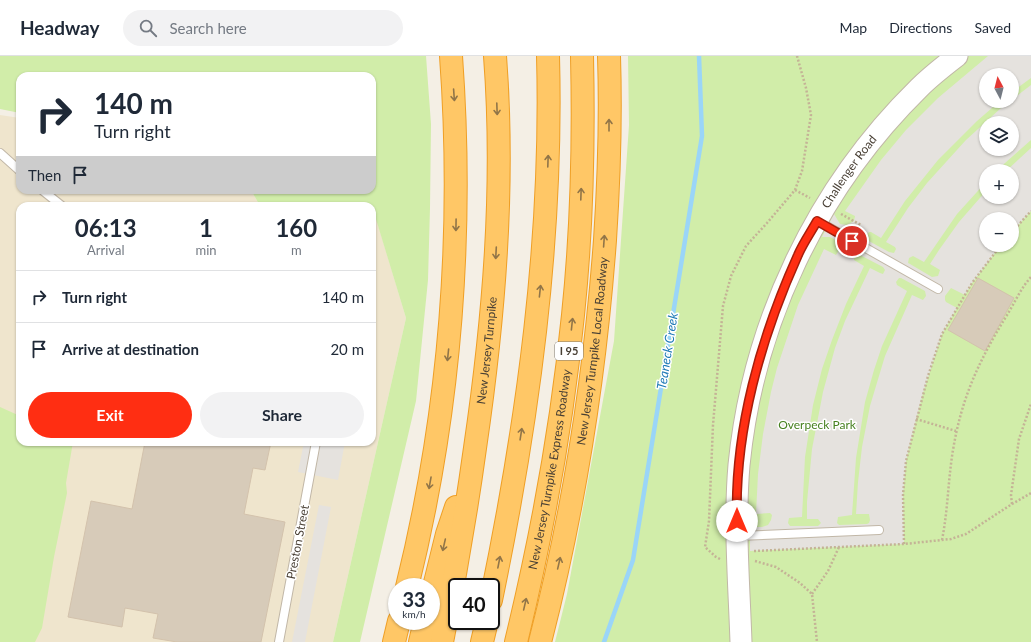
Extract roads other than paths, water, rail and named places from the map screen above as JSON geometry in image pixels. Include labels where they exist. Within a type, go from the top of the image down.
[{"type":"highway","points":[[409,578],[425,509],[435,452],[443,399],[451,320],[455,244],[456,135],[451,56]]},
{"type":"highway","name":"New Jersey Turnpike","points":[[442,642],[461,543],[474,455],[487,353],[496,255],[499,160],[495,56]]},
{"type":"highway","points":[[495,578],[509,510],[521,437],[538,310],[544,241],[549,127],[548,56]]},
{"type":"highway","name":"New Jersey Turnpike Express Roadway","points":[[516,642],[546,503],[561,414],[576,287],[581,214],[583,140],[582,56]]},
{"type":"highway","name":"New Jersey Turnpike Local Roadway","points":[[540,642],[573,497],[586,418],[597,332],[609,164],[609,56]]},
{"type":"highway","points":[[436,578],[447,534],[474,455]]},
{"type":"highway","points":[[394,642],[397,630]]},
{"type":"highway","points":[[420,642],[423,630]]},
{"type":"highway","points":[[482,642],[485,630]]},
{"type":"street","name":"Challenger Road","points":[[741,642],[737,507],[739,465],[746,416],[760,354],[774,312],[798,254],[846,174],[872,140],[900,108],[921,86],[957,56]]},
{"type":"lane","points":[[0,153],[16,167]]},
{"type":"lane","points":[[47,194],[57,202]]},
{"type":"lane","points":[[817,221],[938,289]]},
{"type":"lane","name":"Preston Street","points":[[279,642],[315,446]]},
{"type":"lane","points":[[738,536],[878,530]]},
{"type":"waterway","name":"Teaneck Creek","points":[[604,642],[633,560],[702,136],[699,56]]},
{"type":"park label","name":"Overpeck Park","points":[[817,425]]}]
